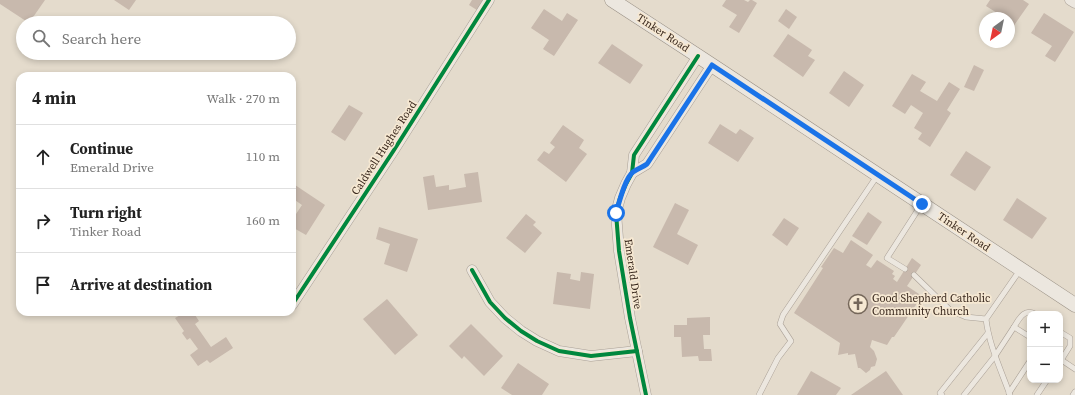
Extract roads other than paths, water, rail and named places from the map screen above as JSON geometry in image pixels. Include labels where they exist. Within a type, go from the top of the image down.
[{"type":"main road","name":"Tinker Road","points":[[612,0],[1075,305]]},
{"type":"street","name":"Caldwell Hughes Road","points":[[296,299],[394,150],[489,0]]},
{"type":"street","points":[[1070,0],[1075,3]]},
{"type":"street","name":"Emerald Drive","points":[[646,395],[630,318],[616,213],[620,198],[632,173],[634,155],[698,56]]},
{"type":"street","name":"Emerald Drive","points":[[632,173],[647,164],[712,65]]},
{"type":"street","points":[[472,270],[490,302],[505,318],[521,331],[537,341],[559,351],[591,356],[637,351]]},
{"type":"lane","points":[[759,395],[778,358],[791,341],[780,324],[783,315],[878,175]]},
{"type":"lane","points":[[905,269],[887,258],[922,204]]},
{"type":"lane","points":[[1009,394],[995,356],[988,333],[986,319],[1020,269]]},
{"type":"lane","points":[[914,275],[950,310],[966,317],[986,319]]},
{"type":"lane","points":[[964,395],[995,356],[1021,316],[1027,312]]},
{"type":"lane","points":[[1014,327],[1027,335]]},
{"type":"lane","points":[[942,395],[940,393],[988,333]]},
{"type":"lane","points":[[1063,334],[1070,338],[1070,346],[1063,356]]},
{"type":"lane","points":[[1063,362],[1075,369]]},
{"type":"lane","points":[[1009,394],[1027,366]]},
{"type":"lane","points":[[1037,395],[1046,383]]},
{"type":"place","name":"Good Shepherd Catholic Community Church","points":[[858,304]]}]
